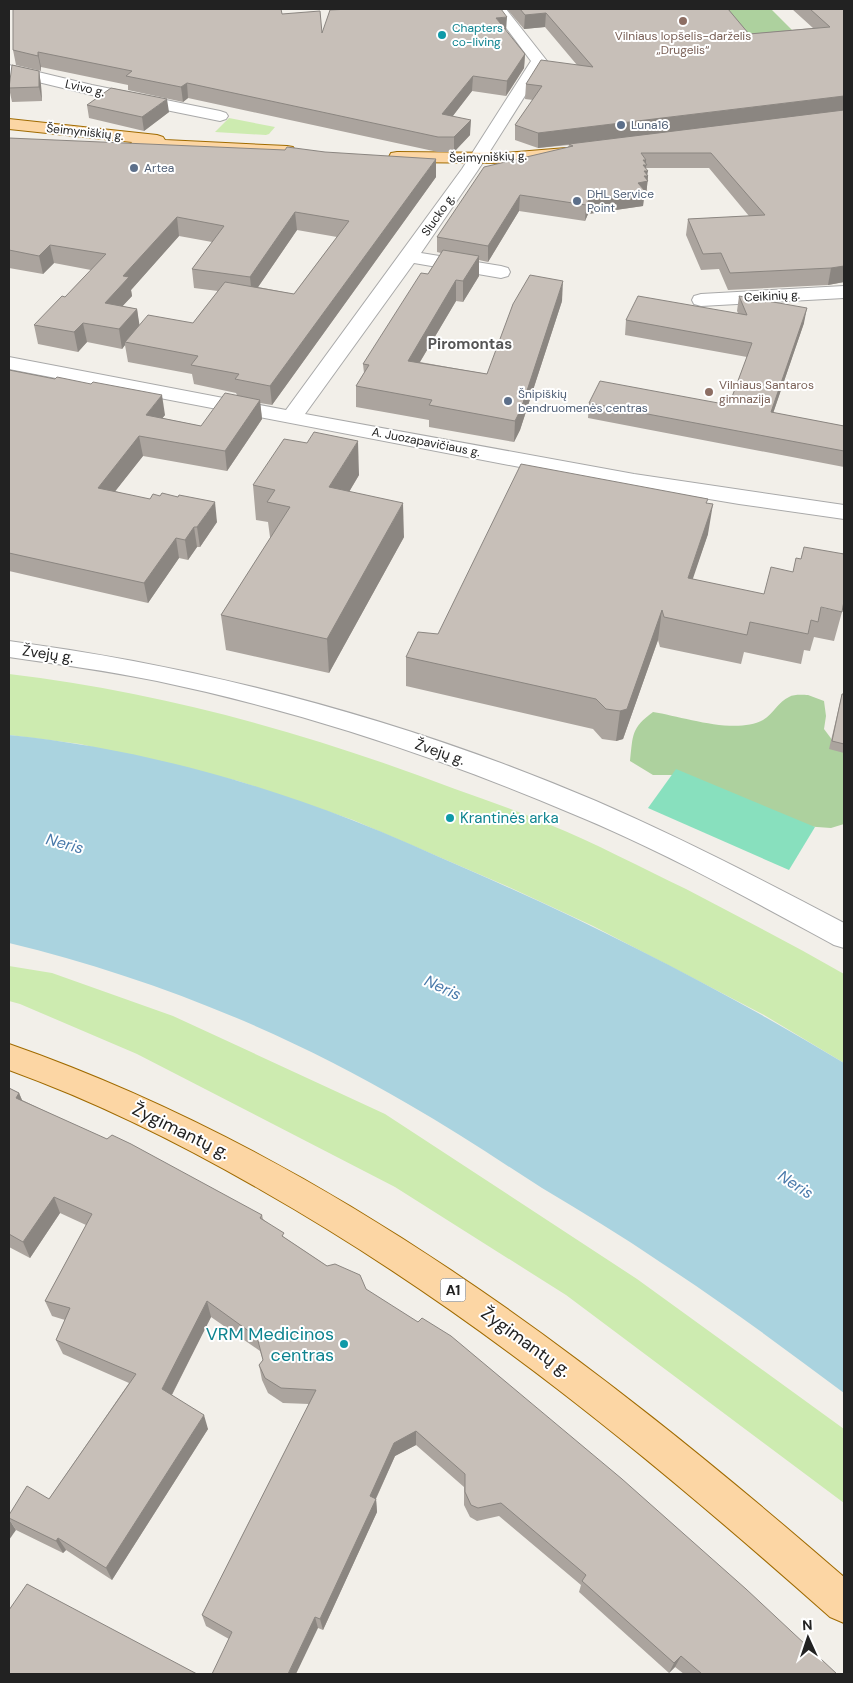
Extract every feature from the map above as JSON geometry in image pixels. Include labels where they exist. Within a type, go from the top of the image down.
[{"type":"main road","name":"Šeimyniškių g.","points":[[9,124],[191,145]]},
{"type":"main road","name":"Šeimyniškių g.","points":[[9,139],[114,144],[191,145],[308,152]]},
{"type":"main road","name":"Šeimyniškių g.","points":[[385,157],[521,157],[583,151]]},
{"type":"main road","name":"Žygimantų g.","points":[[9,1057],[62,1076],[131,1106],[234,1158],[311,1201],[420,1268],[469,1301],[595,1393],[759,1528],[844,1603]]},
{"type":"street","name":"Slucko g.","points":[[292,418],[478,158],[539,61],[499,9]]},
{"type":"street","name":"Lvivo g.","points":[[9,70],[92,90],[220,116]]},
{"type":"street","points":[[409,257],[501,272]]},
{"type":"street","name":"Ceikinių g.","points":[[701,300],[844,292]]},
{"type":"street","name":"A. Juozapavičiaus g.","points":[[9,363],[547,465],[749,499],[844,512]]},
{"type":"street","name":"Žvejų g.","points":[[9,649],[117,665],[262,696],[394,736],[500,774],[584,807],[660,842],[844,936]]},
{"type":"green space","points":[[721,9],[771,9],[794,32],[748,43]]},
{"type":"green space","points":[[229,118],[275,127],[266,135],[215,132]]},
{"type":"green space","points":[[9,674],[123,692],[179,704],[291,733],[401,769],[566,831],[686,889],[844,974],[844,1063],[764,1015],[593,926],[511,888],[353,820],[238,781],[80,744],[9,735]]},
{"type":"green space","points":[[808,695],[824,701],[826,716],[824,729],[836,745],[844,748],[844,824],[831,828],[803,826],[684,775],[653,775],[630,761],[634,733],[641,723],[653,712],[709,724],[738,726],[763,720],[782,701],[791,696]]},
{"type":"green space","points":[[676,769],[815,827],[789,870],[648,808]]},
{"type":"green space","points":[[9,966],[52,973],[173,1016],[385,1114],[637,1279],[844,1429],[844,1503],[566,1295],[395,1187],[137,1054],[9,1001]]},
{"type":"water","name":"Neris","points":[[9,735],[97,747],[183,766],[268,790],[352,820],[517,891],[612,936],[752,1010],[844,1063],[844,1393],[730,1310],[631,1243],[442,1124],[361,1078],[264,1030],[214,1009],[113,972],[9,943]]},
{"type":"building","points":[[13,9],[281,9],[282,14],[320,11],[322,33],[330,10],[501,9],[507,17],[496,18],[525,54],[507,81],[473,76],[442,114],[471,120],[454,137],[438,137],[187,83],[181,87],[126,76],[132,71],[38,52],[38,56],[13,50]]},
{"type":"building","points":[[520,9],[728,9],[749,34],[830,27],[810,9],[844,9],[844,96],[538,133],[515,125],[542,86],[526,84],[541,60],[593,67],[546,13],[525,15]]},
{"type":"building","points":[[12,65],[39,71],[39,87],[9,88]]},
{"type":"building","points":[[111,88],[167,99],[142,117],[87,105]]},
{"type":"building","points":[[844,110],[844,266],[730,273],[721,253],[703,254],[688,219],[765,215],[711,153],[641,153],[646,160],[643,160],[647,165],[643,165],[648,171],[644,171],[648,176],[644,176],[648,181],[638,183],[645,191],[590,198],[586,205],[520,195],[488,246],[437,237],[484,167],[573,146],[569,144]]},
{"type":"building","points":[[9,138],[285,150],[287,147],[325,152],[436,159],[270,386],[235,379],[239,374],[191,365],[198,356],[125,342],[148,315],[193,323],[225,282],[294,294],[349,221],[295,212],[250,277],[192,269],[224,226],[177,217],[123,276],[129,277],[105,303],[137,309],[119,329],[83,323],[74,332],[34,325],[62,296],[65,297],[106,254],[50,245],[39,256],[9,250]]},
{"type":"building","points":[[443,250],[479,256],[463,281],[456,280],[408,361],[487,374],[513,304],[530,275],[563,281],[521,409],[515,421],[429,405],[432,400],[356,386],[369,365],[363,364],[421,273],[428,274]]},
{"type":"building","points":[[638,296],[747,315],[739,296],[807,308],[771,412],[844,426],[844,451],[589,403],[600,381],[729,405],[752,343],[626,320]]},
{"type":"building","points":[[9,370],[55,379],[57,377],[91,384],[93,382],[162,395],[146,415],[201,426],[225,393],[260,400],[225,451],[139,436],[98,488],[150,499],[153,494],[160,496],[162,493],[215,502],[185,540],[176,538],[144,583],[9,553]]},
{"type":"building","points":[[314,432],[358,441],[329,487],[403,503],[327,639],[221,615],[290,507],[267,502],[275,490],[253,485],[284,439],[307,443]]},
{"type":"building","points":[[521,464],[708,499],[706,503],[713,504],[688,578],[764,594],[771,567],[793,572],[796,558],[801,559],[804,547],[844,554],[844,601],[842,612],[821,607],[818,622],[811,620],[808,634],[750,622],[747,635],[664,617],[662,610],[627,709],[620,711],[606,709],[596,699],[406,657],[418,632],[438,634]]},
{"type":"building","points":[[842,694],[844,694],[844,744],[832,741]]},
{"type":"building","points":[[9,1088],[19,1093],[16,1098],[107,1139],[112,1135],[131,1144],[262,1215],[260,1218],[284,1233],[282,1236],[327,1266],[335,1264],[360,1275],[366,1289],[418,1322],[422,1318],[451,1336],[622,1479],[746,1589],[837,1674],[702,1674],[681,1656],[674,1663],[582,1581],[586,1575],[501,1503],[478,1508],[471,1505],[465,1492],[465,1474],[416,1431],[394,1443],[370,1496],[376,1499],[320,1619],[315,1617],[288,1674],[212,1674],[232,1632],[202,1615],[316,1390],[281,1388],[265,1378],[259,1365],[263,1360],[257,1337],[207,1301],[162,1389],[204,1415],[106,1568],[58,1538],[56,1541],[9,1518],[27,1486],[49,1499],[136,1374],[56,1340],[70,1308],[45,1301],[92,1214],[54,1197],[23,1242],[9,1234]]},
{"type":"building","points":[[27,1584],[197,1674],[9,1674],[9,1610]]},
{"type":"place","name":"Vilniaus lopšelis-darželis „Drugelis“","points":[[683,21]]},
{"type":"place","name":"Chapters co-living","points":[[442,35]]},
{"type":"place","name":"Luna16","points":[[621,125]]},
{"type":"place","name":"Artea","points":[[134,168]]},
{"type":"place","name":"DHL Service Point","points":[[577,201]]},
{"type":"place","name":"Vilniaus Santaros gimnazija","points":[[709,392]]},
{"type":"place","name":"Šnipiškių bendruomenės centras","points":[[508,401]]},
{"type":"place","name":"Krantinės arka","points":[[450,818]]},
{"type":"place","name":"VRM Medicinos centras","points":[[344,1344]]},
{"type":"district","name":"Piromontas","points":[[470,344]]}]
